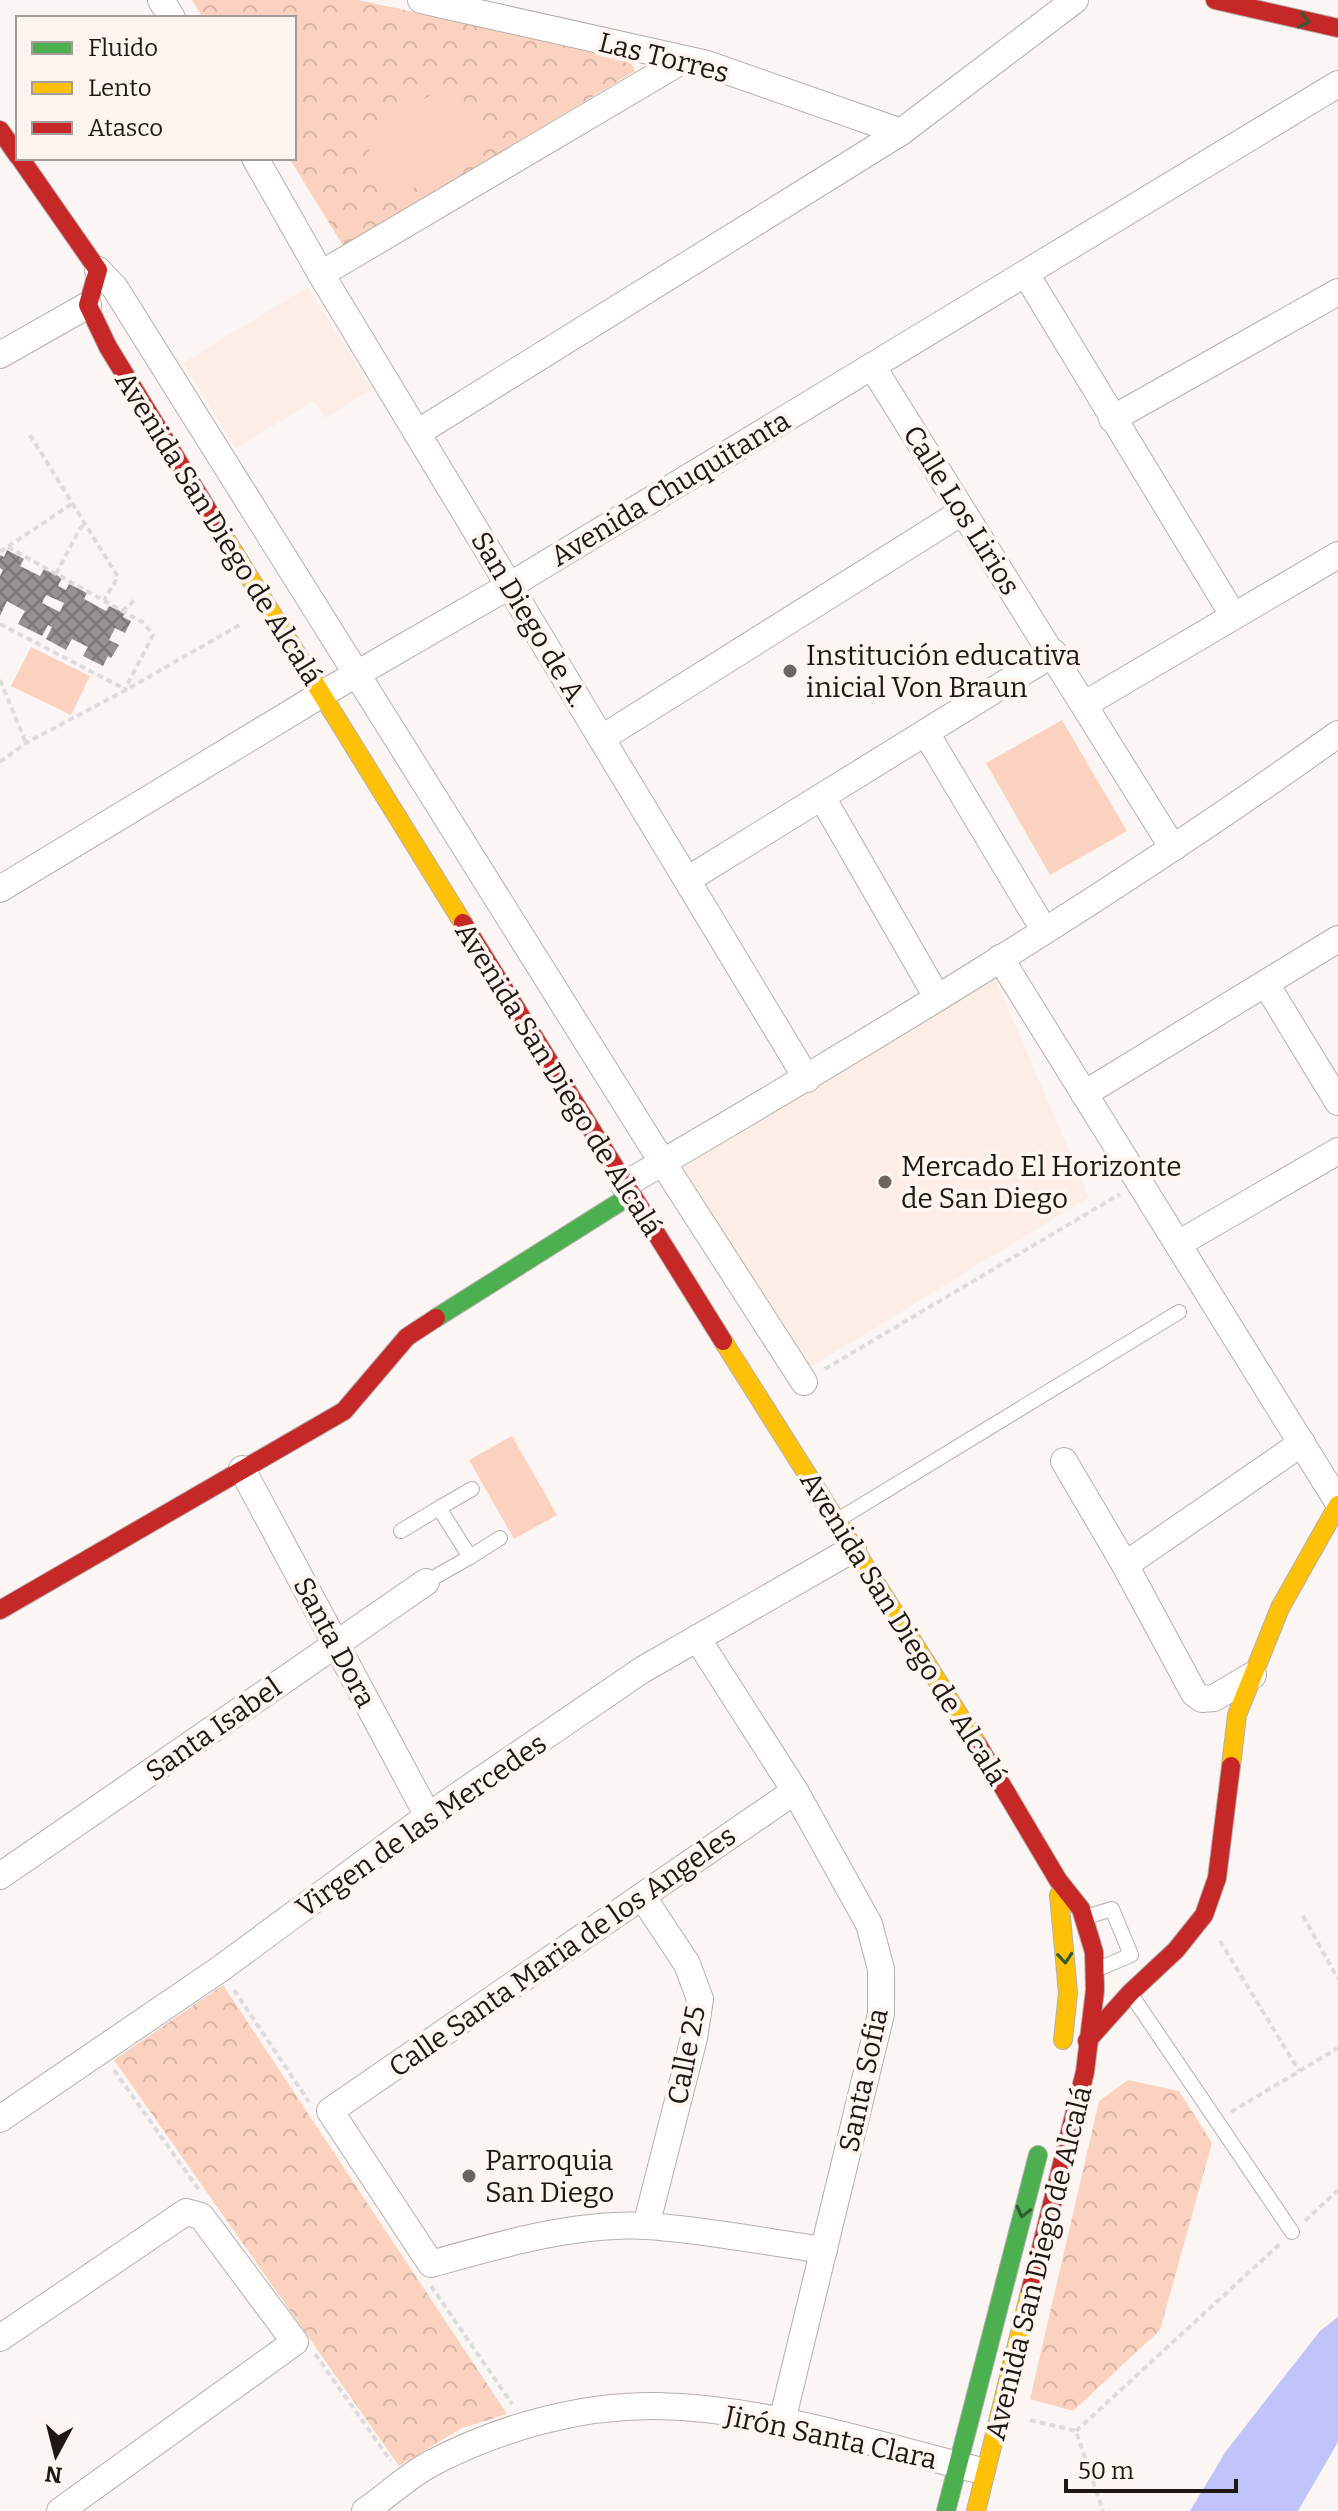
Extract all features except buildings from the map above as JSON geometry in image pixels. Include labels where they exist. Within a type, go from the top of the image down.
[{"type":"street","name":"Las Torres","points":[[421,0],[519,11],[683,60],[707,64],[901,132]]},
{"type":"street","points":[[417,433],[901,132],[1075,0]]},
{"type":"street","points":[[1215,0],[1338,28]]},
{"type":"street","points":[[321,274],[683,60]]},
{"type":"street","name":"Avenida Chuquitanta","points":[[0,889],[322,694],[509,586],[1338,84]]},
{"type":"street","name":"Avenida San Diego de Alcalá","points":[[0,130],[16,153]]},
{"type":"street","name":"Avenida San Diego de Alcalá","points":[[21,160],[98,270],[115,288],[663,1163],[804,1382]]},
{"type":"street","name":"San Diego de A.","points":[[256,160],[321,274],[807,1079]]},
{"type":"street","points":[[0,355],[88,305],[98,270]]},
{"type":"street","points":[[1026,274],[1233,615]]},
{"type":"street","points":[[1112,419],[1338,292]]},
{"type":"street","name":"Avenida San Diego de Alcalá","points":[[88,305],[108,347],[628,1190],[1003,1785],[1058,1880],[1081,1909],[1094,1952],[1090,2038],[1081,2087],[976,2511]]},
{"type":"street","name":"Calle Los Lirios","points":[[872,366],[1173,848]]},
{"type":"street","points":[[602,738],[962,512]]},
{"type":"street","points":[[1085,704],[1338,555]]},
{"type":"street","points":[[687,880],[1054,653]]},
{"type":"street","points":[[926,733],[1044,930]]},
{"type":"street","points":[[0,1610],[344,1411],[407,1337],[628,1190],[663,1163],[807,1079],[1000,958],[1173,848],[1338,734]]},
{"type":"street","points":[[822,797],[937,997]]},
{"type":"street","points":[[1084,1094],[1338,939]]},
{"type":"street","points":[[1000,958],[1338,1504],[1280,1608],[1237,1715],[1217,1878],[1204,1915],[1176,1950],[1130,1993],[1090,2038]]},
{"type":"street","points":[[1266,984],[1338,1102]]},
{"type":"street","points":[[1178,1244],[1338,1151]]},
{"type":"street","points":[[695,1296],[732,1270]]},
{"type":"street","points":[[1125,1565],[1302,1443]]},
{"type":"street","points":[[1064,1461],[1194,1693],[1202,1699],[1214,1698],[1253,1675]]},
{"type":"street","name":"Santa Dora","points":[[242,1469],[428,1816]]},
{"type":"street","name":"Virgen de las Mercedes","points":[[0,2119],[220,1969],[428,1816],[642,1670],[853,1549]]},
{"type":"street","name":"Santa Isabel","points":[[0,1876],[426,1582]]},
{"type":"street","name":"Santa Sofia","points":[[697,1638],[795,1791],[869,1924],[881,1969],[881,2014],[782,2421]]},
{"type":"street","name":"Calle Santa Maria de los Angeles","points":[[330,2111],[795,1791]]},
{"type":"street","name":"Avenida San Diego de Alcalá","points":[[1058,1880],[1068,1993],[1065,2058],[1090,2038]]},
{"type":"street","name":"Calle 25","points":[[642,1896],[687,1964],[700,1999],[694,2038],[646,2226]]},
{"type":"street","points":[[330,2111],[431,2264],[543,2236],[599,2228],[646,2226],[824,2250]]},
{"type":"street","name":"Avenida San Diego de Alcalá","points":[[946,2511],[1044,2132]]},
{"type":"street","points":[[0,2338],[186,2212],[201,2216],[295,2342],[60,2511]]},
{"type":"street","name":"Jirón Santa Clara","points":[[365,2511],[431,2463],[496,2434],[574,2414],[657,2406],[782,2421],[986,2472]]},
{"type":"lane","points":[[836,1521],[1179,1312]]},
{"type":"lane","points":[[401,1531],[472,1489]]},
{"type":"lane","points":[[439,1508],[470,1557]]},
{"type":"lane","points":[[426,1582],[500,1538]]},
{"type":"lane","points":[[1083,1918],[1112,1909],[1131,1955],[1147,1977]]},
{"type":"lane","points":[[1094,1970],[1131,1955]]},
{"type":"lane","points":[[1130,1993],[1292,2232]]},
{"type":"path","points":[[30,435],[118,577],[104,600]]},
{"type":"path","points":[[0,552],[73,503]]},
{"type":"path","points":[[56,574],[85,523]]},
{"type":"path","points":[[8,547],[144,623],[153,635],[124,691]]},
{"type":"path","points":[[122,611],[137,598]]},
{"type":"path","points":[[0,762],[26,743],[243,623]]},
{"type":"path","points":[[0,624],[124,691]]},
{"type":"path","points":[[0,680],[26,743]]},
{"type":"path","points":[[804,1382],[1140,1182]]},
{"type":"path","points":[[1204,1915],[1299,2071]]},
{"type":"path","points":[[1303,1916],[1338,1979]]},
{"type":"path","points":[[220,1969],[315,2112],[330,2111]]},
{"type":"path","points":[[1218,2120],[1338,2048]]},
{"type":"path","points":[[1076,2431],[1338,2190]]},
{"type":"path","points":[[431,2264],[424,2275],[527,2426]]},
{"type":"path","points":[[1001,2413],[1076,2431]]},
{"type":"path","points":[[1076,2431],[1103,2511]]},
{"type":"shaded area","points":[[308,287],[372,390],[325,418],[314,401],[236,448],[183,363]]},
{"type":"shaded area","name":"Mercado El Horizonte de San Diego","points":[[992,971],[1089,1197],[804,1371],[678,1167]]},
{"type":"green space","points":[[192,0],[358,0],[629,58],[635,71],[344,247],[290,160],[296,160],[296,16],[202,16]]},
{"type":"green space","points":[[453,82],[489,144],[397,198],[361,136]]},
{"type":"green space","points":[[31,647],[90,676],[71,715],[11,686]]},
{"type":"green space","points":[[1062,720],[1127,831],[1050,875],[986,763]]},
{"type":"green space","points":[[512,1436],[557,1515],[514,1539],[469,1460]]},
{"type":"green space","points":[[223,1985],[507,2414],[462,2428],[399,2466],[114,2060]]},
{"type":"green space","points":[[1128,2080],[1179,2091],[1212,2143],[1160,2330],[1073,2411],[1030,2399],[1099,2101]]},
{"type":"water","points":[[1338,2317],[1338,2442],[1298,2511],[1190,2511],[1226,2451],[1320,2331]]},
{"type":"traffic: fast","points":[[436,1318],[631,1195]]},
{"type":"traffic: fast","points":[[946,2511],[1038,2155]]},
{"type":"traffic: slow","points":[[214,520],[463,923]]},
{"type":"traffic: slow","points":[[723,1341],[978,1745]]},
{"type":"traffic: slow","points":[[1231,1766],[1237,1715],[1280,1608],[1338,1505]]},
{"type":"traffic: slow","points":[[1059,1895],[1068,1993],[1063,2040]]},
{"type":"traffic: slow","points":[[976,2511],[1030,2292]]},
{"type":"traffic: jam","points":[[1215,0],[1338,28]]},
{"type":"traffic: jam","points":[[0,130],[16,153]]},
{"type":"traffic: jam","points":[[21,160],[98,270],[88,305],[108,347],[214,520]]},
{"type":"traffic: jam","points":[[463,923],[723,1341]]},
{"type":"traffic: jam","points":[[0,1610],[344,1411],[407,1337],[436,1318]]},
{"type":"traffic: jam","points":[[978,1745],[1058,1880],[1081,1909],[1094,1952],[1095,1990],[1085,2072],[1030,2292]]},
{"type":"traffic: jam","points":[[1087,2041],[1130,1993],[1176,1950],[1204,1915],[1217,1878],[1231,1766]]},
{"type":"place","name":"Institución educativa inicial Von Braun","points":[[790,671]]},
{"type":"place","name":"Mercado El Horizonte de San Diego","points":[[885,1182]]},
{"type":"place","name":"Parroquia San Diego","points":[[469,2176]]}]
